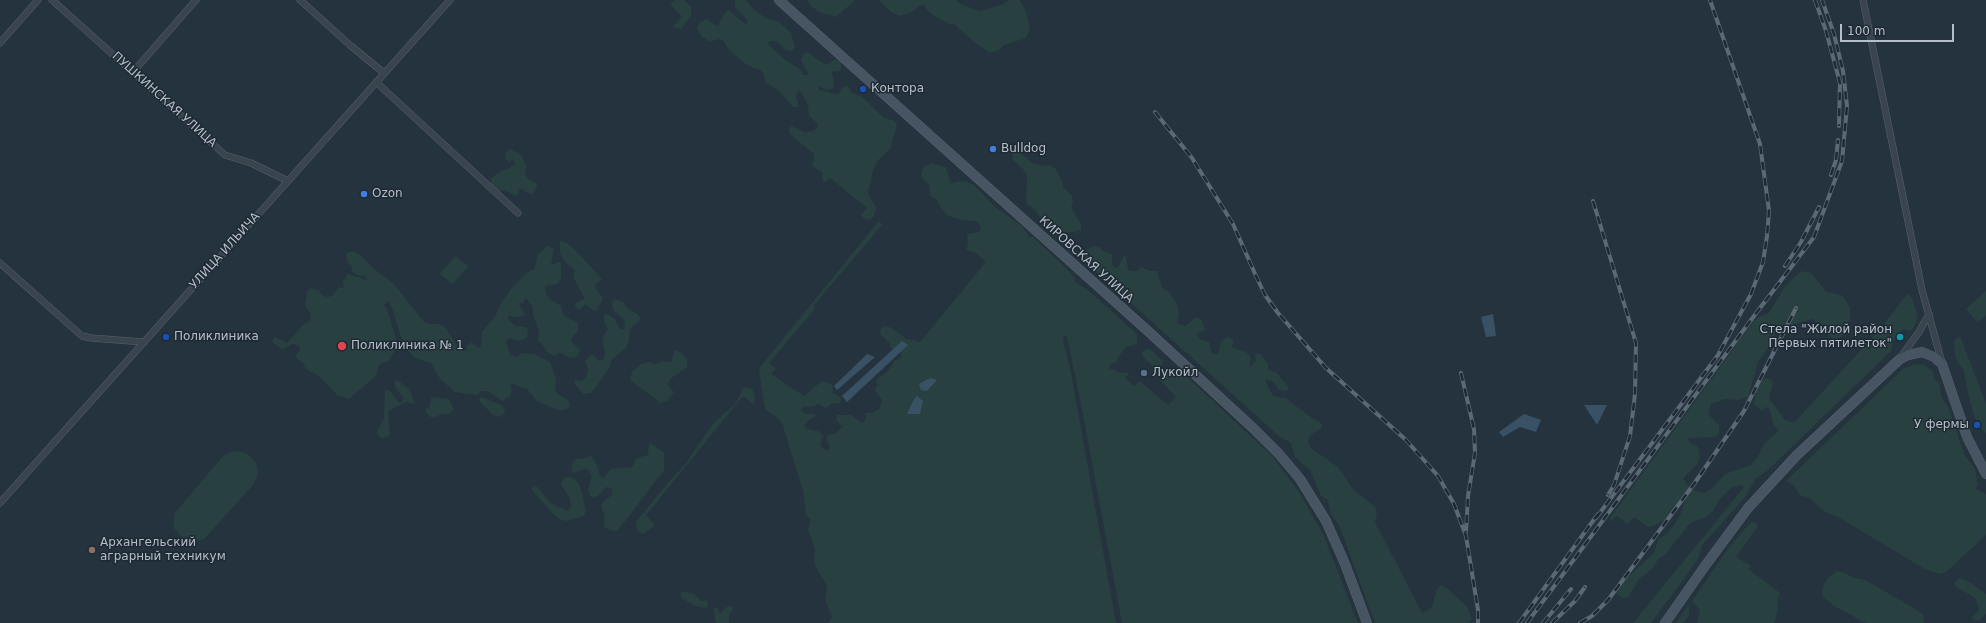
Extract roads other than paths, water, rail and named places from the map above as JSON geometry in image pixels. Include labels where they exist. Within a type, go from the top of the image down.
[{"type":"main road","name":"КИРОВСКАЯ УЛИЦА","points":[[779,0],[1254,429],[1290,466],[1309,492],[1326,521],[1345,564],[1367,623]]},
{"type":"main road","points":[[1665,623],[1748,508],[1797,455],[1900,359],[1916,352],[1929,354],[1942,364],[1967,438],[1986,474]]},
{"type":"street","points":[[0,44],[38,0]]},
{"type":"street","name":"ПУШКИНСКАЯ УЛИЦА","points":[[52,0],[225,155],[251,163],[288,181]]},
{"type":"street","points":[[133,72],[196,0]]},
{"type":"street","points":[[300,0],[384,73]]},
{"type":"street","name":"УЛИЦА ИЛЬИЧА","points":[[0,503],[450,0]]},
{"type":"street","points":[[1863,0],[1928,314],[1942,364]]},
{"type":"street","points":[[376,82],[518,213]]},
{"type":"street","points":[[0,263],[82,336],[144,342]]},
{"type":"street","points":[[1900,359],[1919,332],[1928,314]]},
{"type":"water","points":[[1493,314],[1496,336],[1486,337],[1481,317]]},
{"type":"water","points":[[902,341],[908,345],[847,402],[842,396]]},
{"type":"water","points":[[867,354],[875,357],[837,390],[834,386]]},
{"type":"water","points":[[930,378],[937,380],[927,391],[921,390],[919,384]]},
{"type":"water","points":[[917,396],[923,401],[920,414],[907,414],[913,401]]},
{"type":"water","points":[[1584,405],[1607,405],[1597,425]]},
{"type":"water","points":[[1524,414],[1541,420],[1536,432],[1520,427],[1503,437],[1499,432]]},
{"type":"railway","points":[[1596,518],[1718,355],[1751,294],[1763,262],[1769,211],[1760,144],[1710,0]]},
{"type":"railway","points":[[1815,0],[1826,31],[1840,83],[1839,126]]},
{"type":"railway","points":[[1527,623],[1814,237],[1842,161],[1847,106],[1843,71],[1834,34],[1822,0]]},
{"type":"railway","points":[[1155,112],[1192,158],[1233,224],[1265,295],[1278,313],[1326,368],[1406,440],[1438,476],[1454,504],[1466,536],[1478,610],[1478,623]]},
{"type":"railway","points":[[1831,175],[1836,160],[1838,140]]},
{"type":"railway","points":[[1593,201],[1636,343],[1635,394],[1630,436],[1614,485],[1608,495]]},
{"type":"railway","points":[[1785,266],[1801,242],[1819,207]]},
{"type":"railway","points":[[1580,623],[1592,616],[1608,600],[1694,484],[1744,411],[1796,308]]},
{"type":"railway","points":[[1461,373],[1474,429],[1475,453],[1468,496],[1466,532]]},
{"type":"railway","points":[[1519,623],[1598,514]]},
{"type":"railway","points":[[1552,623],[1575,601],[1585,587]]},
{"type":"railway","points":[[1543,623],[1571,589]]},
{"type":"place","name":"Контора","points":[[863,89]]},
{"type":"place","name":"Bulldog","points":[[993,149]]},
{"type":"place","name":"Ozon","points":[[364,194]]},
{"type":"place","name":"Поликлиника","points":[[166,337]]},
{"type":"place","name":"Стела \"Жилой район Первых пятилеток\"","points":[[1900,337]]},
{"type":"place","name":"Поликлиника № 1","points":[[342,346]]},
{"type":"place","name":"Лукойл","points":[[1144,373]]},
{"type":"place","name":"У фермы","points":[[1977,425]]},
{"type":"place","name":"Архангельский аграрный техникум","points":[[92,550]]}]
